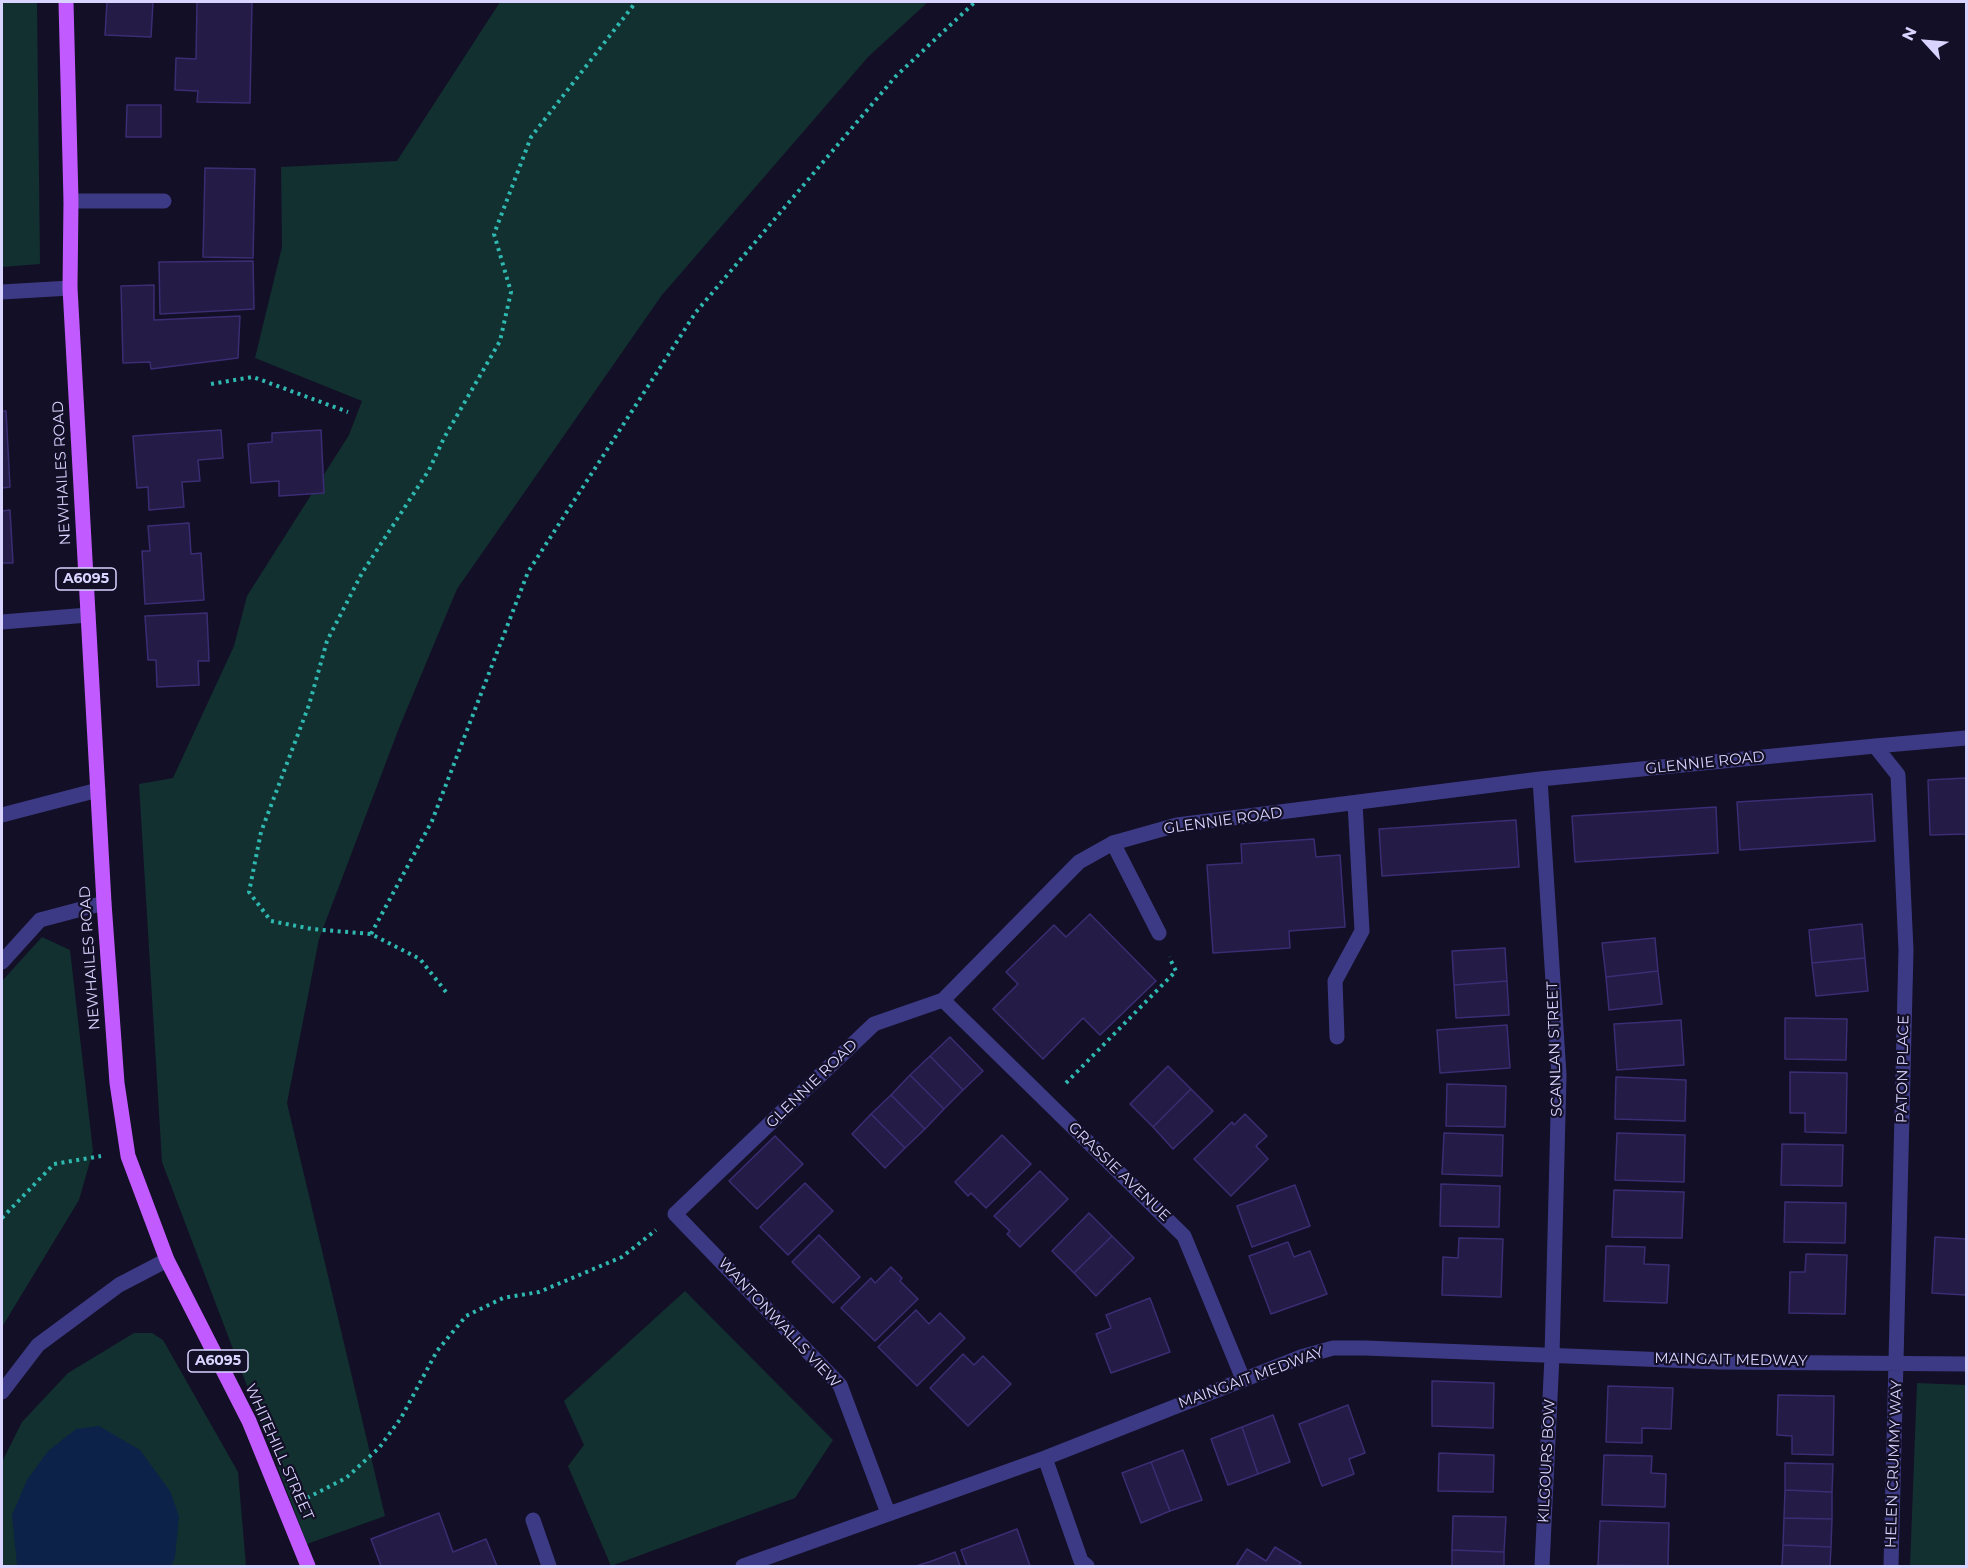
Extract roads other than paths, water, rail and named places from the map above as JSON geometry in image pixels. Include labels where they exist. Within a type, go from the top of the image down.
[{"type":"main road","name":"NEWHAILES ROAD","points":[[66,2],[71,201],[70,288],[104,903],[117,1083],[128,1156]]},
{"type":"main road","name":"WHITEHILL STREET","points":[[128,1156],[167,1260],[249,1421],[308,1566]]},
{"type":"street","points":[[71,201],[164,201]]},
{"type":"street","points":[[2,292],[70,288]]},
{"type":"street","points":[[2,622],[88,615]]},
{"type":"street","name":"GLENNIE ROAD","points":[[675,1214],[874,1024],[943,1000],[1079,862],[1113,843],[1177,825],[1540,779],[1966,738]]},
{"type":"street","name":"PATON PLACE","points":[[1875,746],[1898,775],[1906,950],[1897,1362]]},
{"type":"street","name":"SCANLAN STREET","points":[[1540,779],[1559,1075],[1552,1356]]},
{"type":"street","points":[[2,815],[98,790]]},
{"type":"street","points":[[1337,1037],[1335,981],[1362,931],[1355,803]]},
{"type":"street","points":[[1113,843],[1159,933]]},
{"type":"street","points":[[2,962],[40,920],[104,903]]},
{"type":"street","name":"GRASSIE AVENUE","points":[[943,1000],[1185,1236],[1243,1379]]},
{"type":"street","name":"WANTONWALLS VIEW","points":[[675,1214],[840,1385],[888,1513]]},
{"type":"street","points":[[2,1392],[38,1345],[119,1285],[167,1260]]},
{"type":"street","name":"MAINGAIT MEDWAY","points":[[743,1566],[1045,1458],[1243,1379],[1301,1357],[1333,1348],[1719,1362],[1966,1364]]},
{"type":"street","name":"KILGOURS BOW","points":[[1542,1566],[1552,1356]]},
{"type":"street","name":"HELEN CRUMMY WAY","points":[[1891,1566],[1897,1362]]},
{"type":"street","points":[[1045,1458],[1081,1561],[1086,1566]]},
{"type":"street","points":[[533,1520],[549,1566]]},
{"type":"water","points":[[99,1426],[140,1450],[170,1491],[179,1516],[175,1558],[171,1566],[17,1566],[12,1515],[27,1480],[48,1451],[76,1429]]}]
